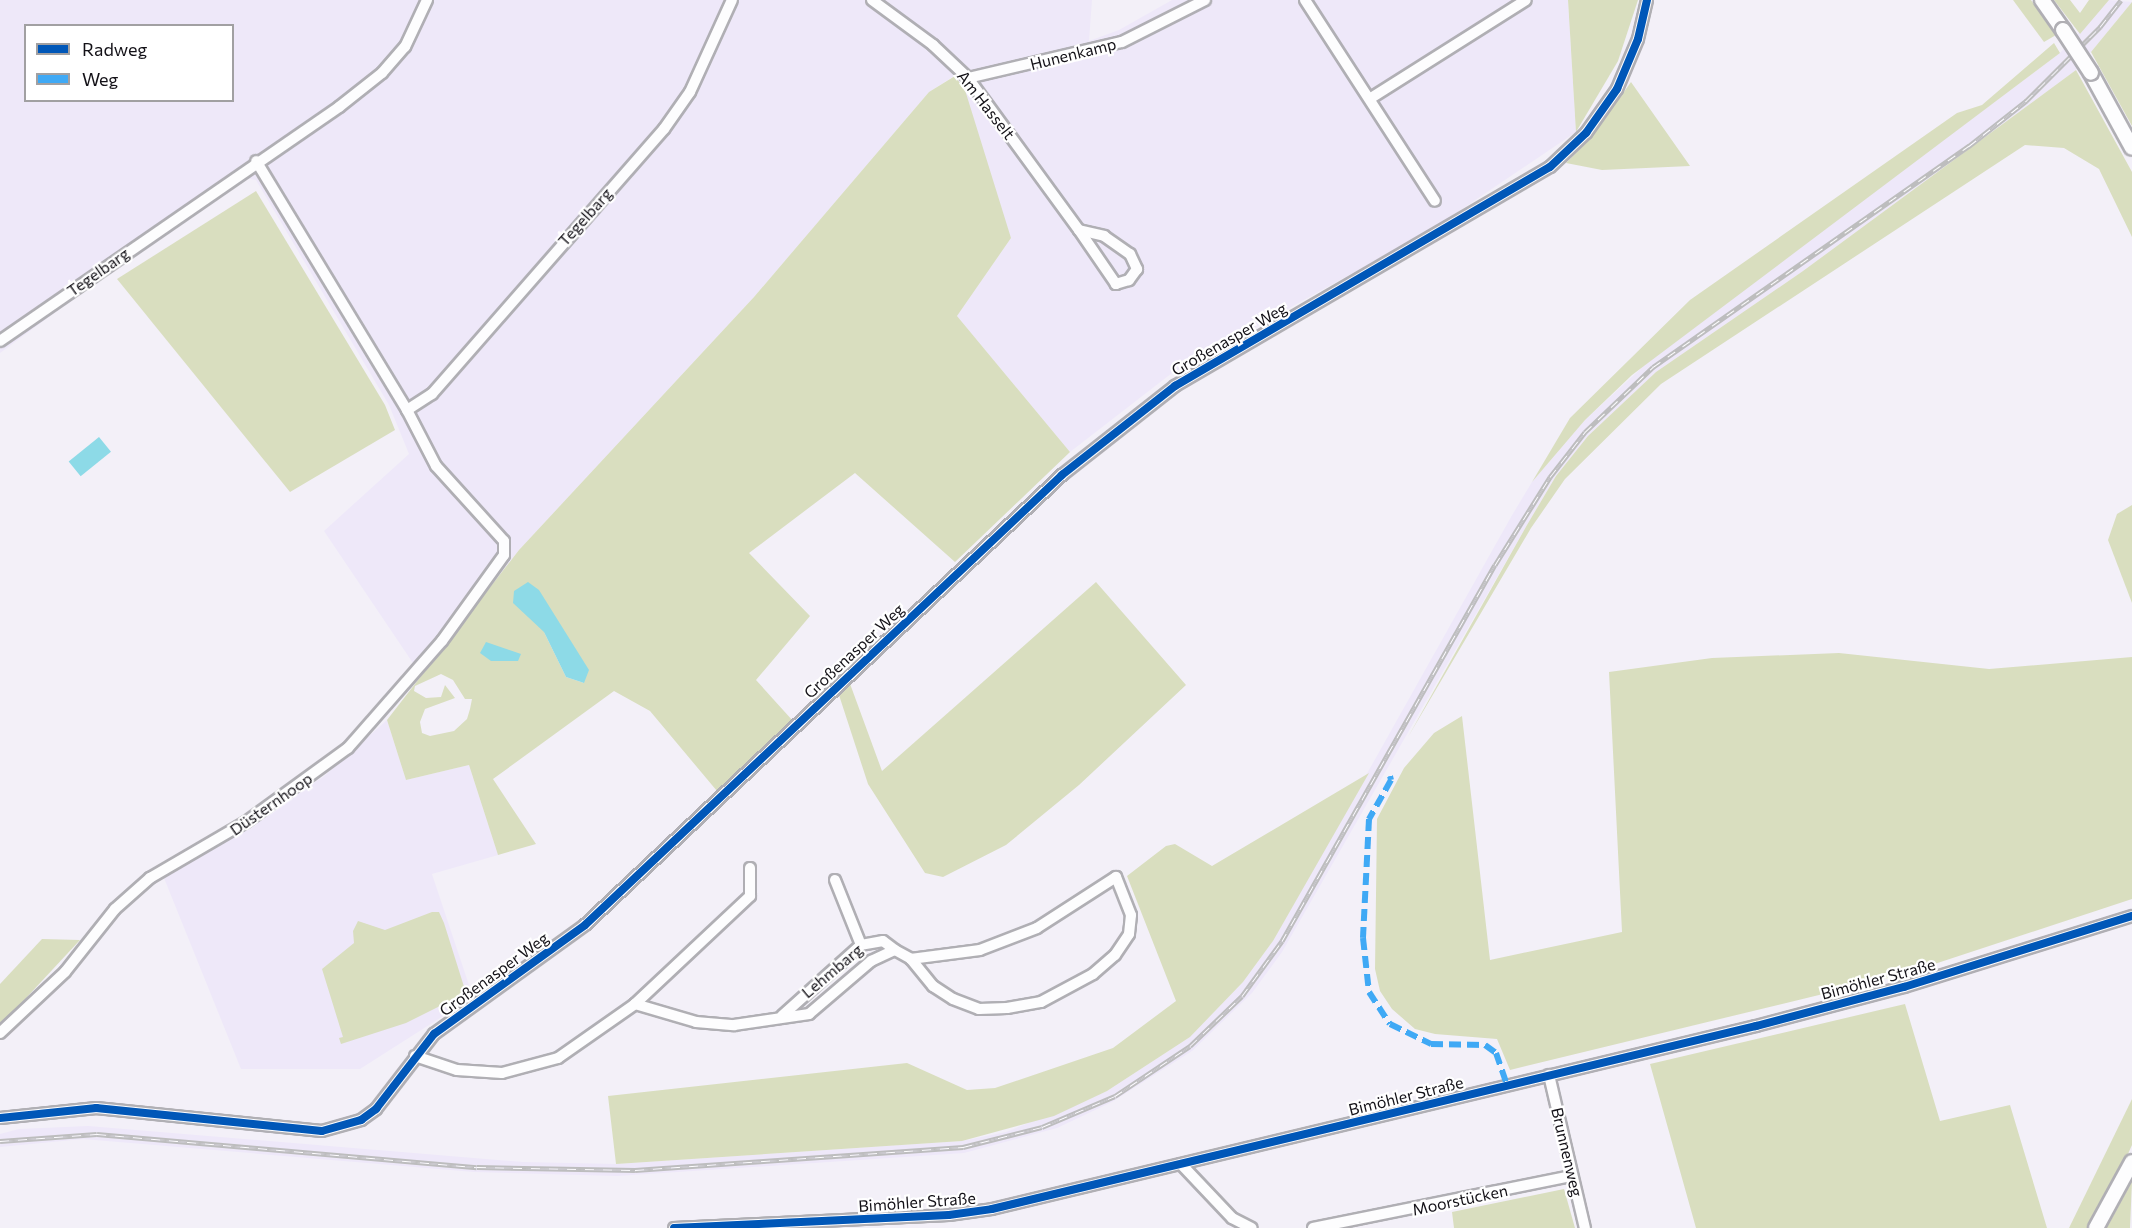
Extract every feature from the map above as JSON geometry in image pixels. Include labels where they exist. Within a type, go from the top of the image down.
[{"type":"main road","points":[[2042,0],[2091,73],[2132,148]]},
{"type":"main road","points":[[2096,1228],[2132,1162]]},
{"type":"street","name":"Tegelbarg","points":[[0,341],[256,161],[339,107],[382,73],[405,47],[427,0]]},
{"type":"street","name":"Tegelbarg","points":[[407,410],[432,394],[664,129],[690,92],[732,0]]},
{"type":"street","name":"Am Hasselt","points":[[872,0],[933,45],[968,78],[1116,284],[1130,280],[1137,269],[1130,254],[1104,236],[1079,230]]},
{"type":"street","name":"Hunenkamp","points":[[968,78],[1122,42],[1205,0]]},
{"type":"street","points":[[1305,0],[1371,98],[1435,201]]},
{"type":"street","points":[[1371,98],[1526,0]]},
{"type":"street","name":"Großenasper Weg","points":[[0,1118],[96,1108],[322,1131],[361,1120],[376,1109],[434,1034],[585,925],[1062,475],[1174,386],[1550,166],[1586,133],[1617,88],[1638,39],[1647,0]]},
{"type":"street","points":[[256,161],[407,410]]},
{"type":"street","name":"Düsternhoop","points":[[0,1033],[64,972],[115,909],[150,878],[246,822],[348,748],[442,641],[504,555],[504,541],[436,466],[407,410]]},
{"type":"street","points":[[415,1056],[457,1070],[502,1073],[558,1058],[635,1004],[750,896],[750,868]]},
{"type":"street","points":[[895,950],[911,959],[933,986],[953,999],[980,1009],[1018,1006],[1041,1002],[1094,975],[1115,955],[1129,934],[1131,915],[1116,878],[1037,928],[981,950],[911,959]]},
{"type":"street","points":[[835,880],[861,945]]},
{"type":"street","name":"Bimöhler Straße","points":[[674,1228],[926,1222],[992,1209],[1904,987],[2132,916]]},
{"type":"street","name":"Lehmbarg","points":[[635,1004],[696,1022],[734,1025],[782,1016],[809,1014],[871,960],[895,950],[883,940],[861,945],[782,1016]]},
{"type":"street","name":"Brunnenweg","points":[[1549,1075],[1585,1228]]},
{"type":"street","points":[[1181,1164],[1232,1218],[1252,1228]]},
{"type":"street","name":"Moorstücken","points":[[1313,1228],[1572,1176]]},
{"type":"shaded area","points":[[0,0],[1092,0],[1089,41],[1119,30],[1172,0],[1568,0],[1576,132],[1434,228],[1172,373],[1070,452],[957,316],[1011,238],[954,76],[929,92],[754,297],[519,550],[421,675],[324,531],[409,454],[389,405],[256,180],[239,177],[0,353]]},
{"type":"shaded area","points":[[2109,0],[2132,2],[2076,70],[1803,271],[1656,372],[1588,436],[1556,476],[1282,952],[1252,993],[1192,1051],[1112,1102],[1057,1128],[964,1153],[617,1176],[474,1172],[83,1139],[0,1147],[0,1134],[19,1129],[88,1126],[523,1162],[616,1164],[962,1141],[1006,1132],[1107,1091],[1190,1037],[1243,982],[1273,941],[1511,517],[1532,482],[1585,420],[1659,352],[2060,53]]},
{"type":"shaded area","points":[[387,720],[406,780],[469,765],[498,855],[432,874],[473,997],[360,1069],[241,1069],[164,878],[323,777]]},
{"type":"green space","points":[[1568,0],[1638,0],[1618,61],[1576,132]]},
{"type":"green space","points":[[2013,0],[2031,0],[2056,35],[2044,42]]},
{"type":"green space","points":[[2054,0],[2070,0],[2080,13],[2089,0],[2109,0],[2080,34]]},
{"type":"green space","points":[[2132,2],[2132,126],[2091,52]]},
{"type":"green space","points":[[2054,43],[2060,53],[1632,375],[1585,420],[1532,482],[1570,418],[1690,300],[1957,113],[1982,105]]},
{"type":"green space","points":[[2076,70],[2132,172],[2132,237],[2099,169],[2064,148],[2025,145],[1661,384],[1565,479],[1531,528],[1408,737],[1556,476],[1588,436],[1656,372],[1803,271]]},
{"type":"green space","points":[[955,76],[965,90],[1011,238],[957,316],[1070,452],[955,562],[855,473],[749,553],[810,616],[756,680],[793,721],[717,791],[650,711],[614,691],[493,779],[536,844],[498,855],[469,765],[406,780],[387,720],[519,550],[754,297],[929,92]],"holes":[[[544,632],[584,683],[566,677]],[[441,674],[453,680],[465,699],[472,699],[467,719],[454,731],[430,736],[422,733],[420,722],[425,709],[455,698],[445,685],[441,697],[426,698],[414,691],[415,686]]]},
{"type":"green space","points":[[1631,82],[1690,166],[1602,170],[1566,163],[1590,139]]},
{"type":"green space","points":[[256,191],[385,405],[395,430],[290,492],[117,279]]},
{"type":"green space","points":[[2132,505],[2132,603],[2108,540],[2117,514]]},
{"type":"green space","points":[[1096,582],[1186,685],[1079,785],[1006,845],[943,877],[925,873],[868,784],[838,692],[849,681],[882,771]]},
{"type":"green space","points":[[1839,653],[1989,669],[2132,657],[2132,899],[1901,975],[1510,1070],[1497,1039],[1435,1034],[1415,1029],[1392,1009],[1380,991],[1375,969],[1377,819],[1404,768],[1434,733],[1462,716],[1490,960],[1622,932],[1609,672],[1712,658]]},
{"type":"green space","points":[[1369,773],[1273,941],[1243,982],[1190,1037],[1107,1091],[1054,1116],[962,1141],[616,1164],[608,1096],[907,1063],[967,1090],[995,1088],[1113,1048],[1176,1001],[1127,876],[1166,846],[1175,844],[1212,866]]},
{"type":"green space","points":[[432,912],[439,912],[444,923],[466,993],[406,1023],[341,1044],[339,1038],[343,1037],[322,969],[354,943],[353,931],[358,921],[385,930]]},
{"type":"green space","points":[[42,939],[80,940],[0,1026],[0,984]]},
{"type":"green space","points":[[1905,1004],[1940,1121],[2010,1105],[2047,1228],[1696,1228],[1650,1064]]},
{"type":"green space","points":[[2132,1099],[2132,1145],[2127,1156],[2088,1228],[2069,1228]]},
{"type":"green space","points":[[2132,1181],[2130,1228],[2106,1228],[2110,1222]]},
{"type":"green space","points":[[1564,1189],[1575,1228],[1454,1228],[1452,1212]]},
{"type":"water","points":[[99,437],[111,452],[81,476],[69,462]]},
{"type":"water","points":[[528,582],[539,590],[589,670],[584,683],[566,677],[544,632],[513,603],[514,591]]},
{"type":"water","points":[[486,642],[521,654],[518,661],[491,661],[480,653]]},
{"type":"railway","points":[[0,1141],[97,1134],[477,1167],[635,1170],[963,1147],[1042,1127],[1115,1096],[1190,1046],[1242,996],[1282,941],[1495,565],[1550,477],[1585,432],[1653,367],[1969,146],[2026,101],[2100,27],[2121,0]]},
{"type":"marked path","points":[[1390,776],[1391,780],[1369,819],[1363,938],[1369,992],[1390,1024],[1431,1044],[1485,1045],[1496,1053],[1507,1085]]},
{"type":"cycle path","points":[[0,1118],[96,1108],[322,1131],[361,1120],[376,1109],[434,1034],[585,925],[1062,475],[1175,386],[1550,167],[1586,133],[1617,89],[1638,39],[1647,0]]},
{"type":"cycle path","points":[[674,1228],[949,1215],[992,1209],[1756,1026],[1904,987],[2132,916]]}]
